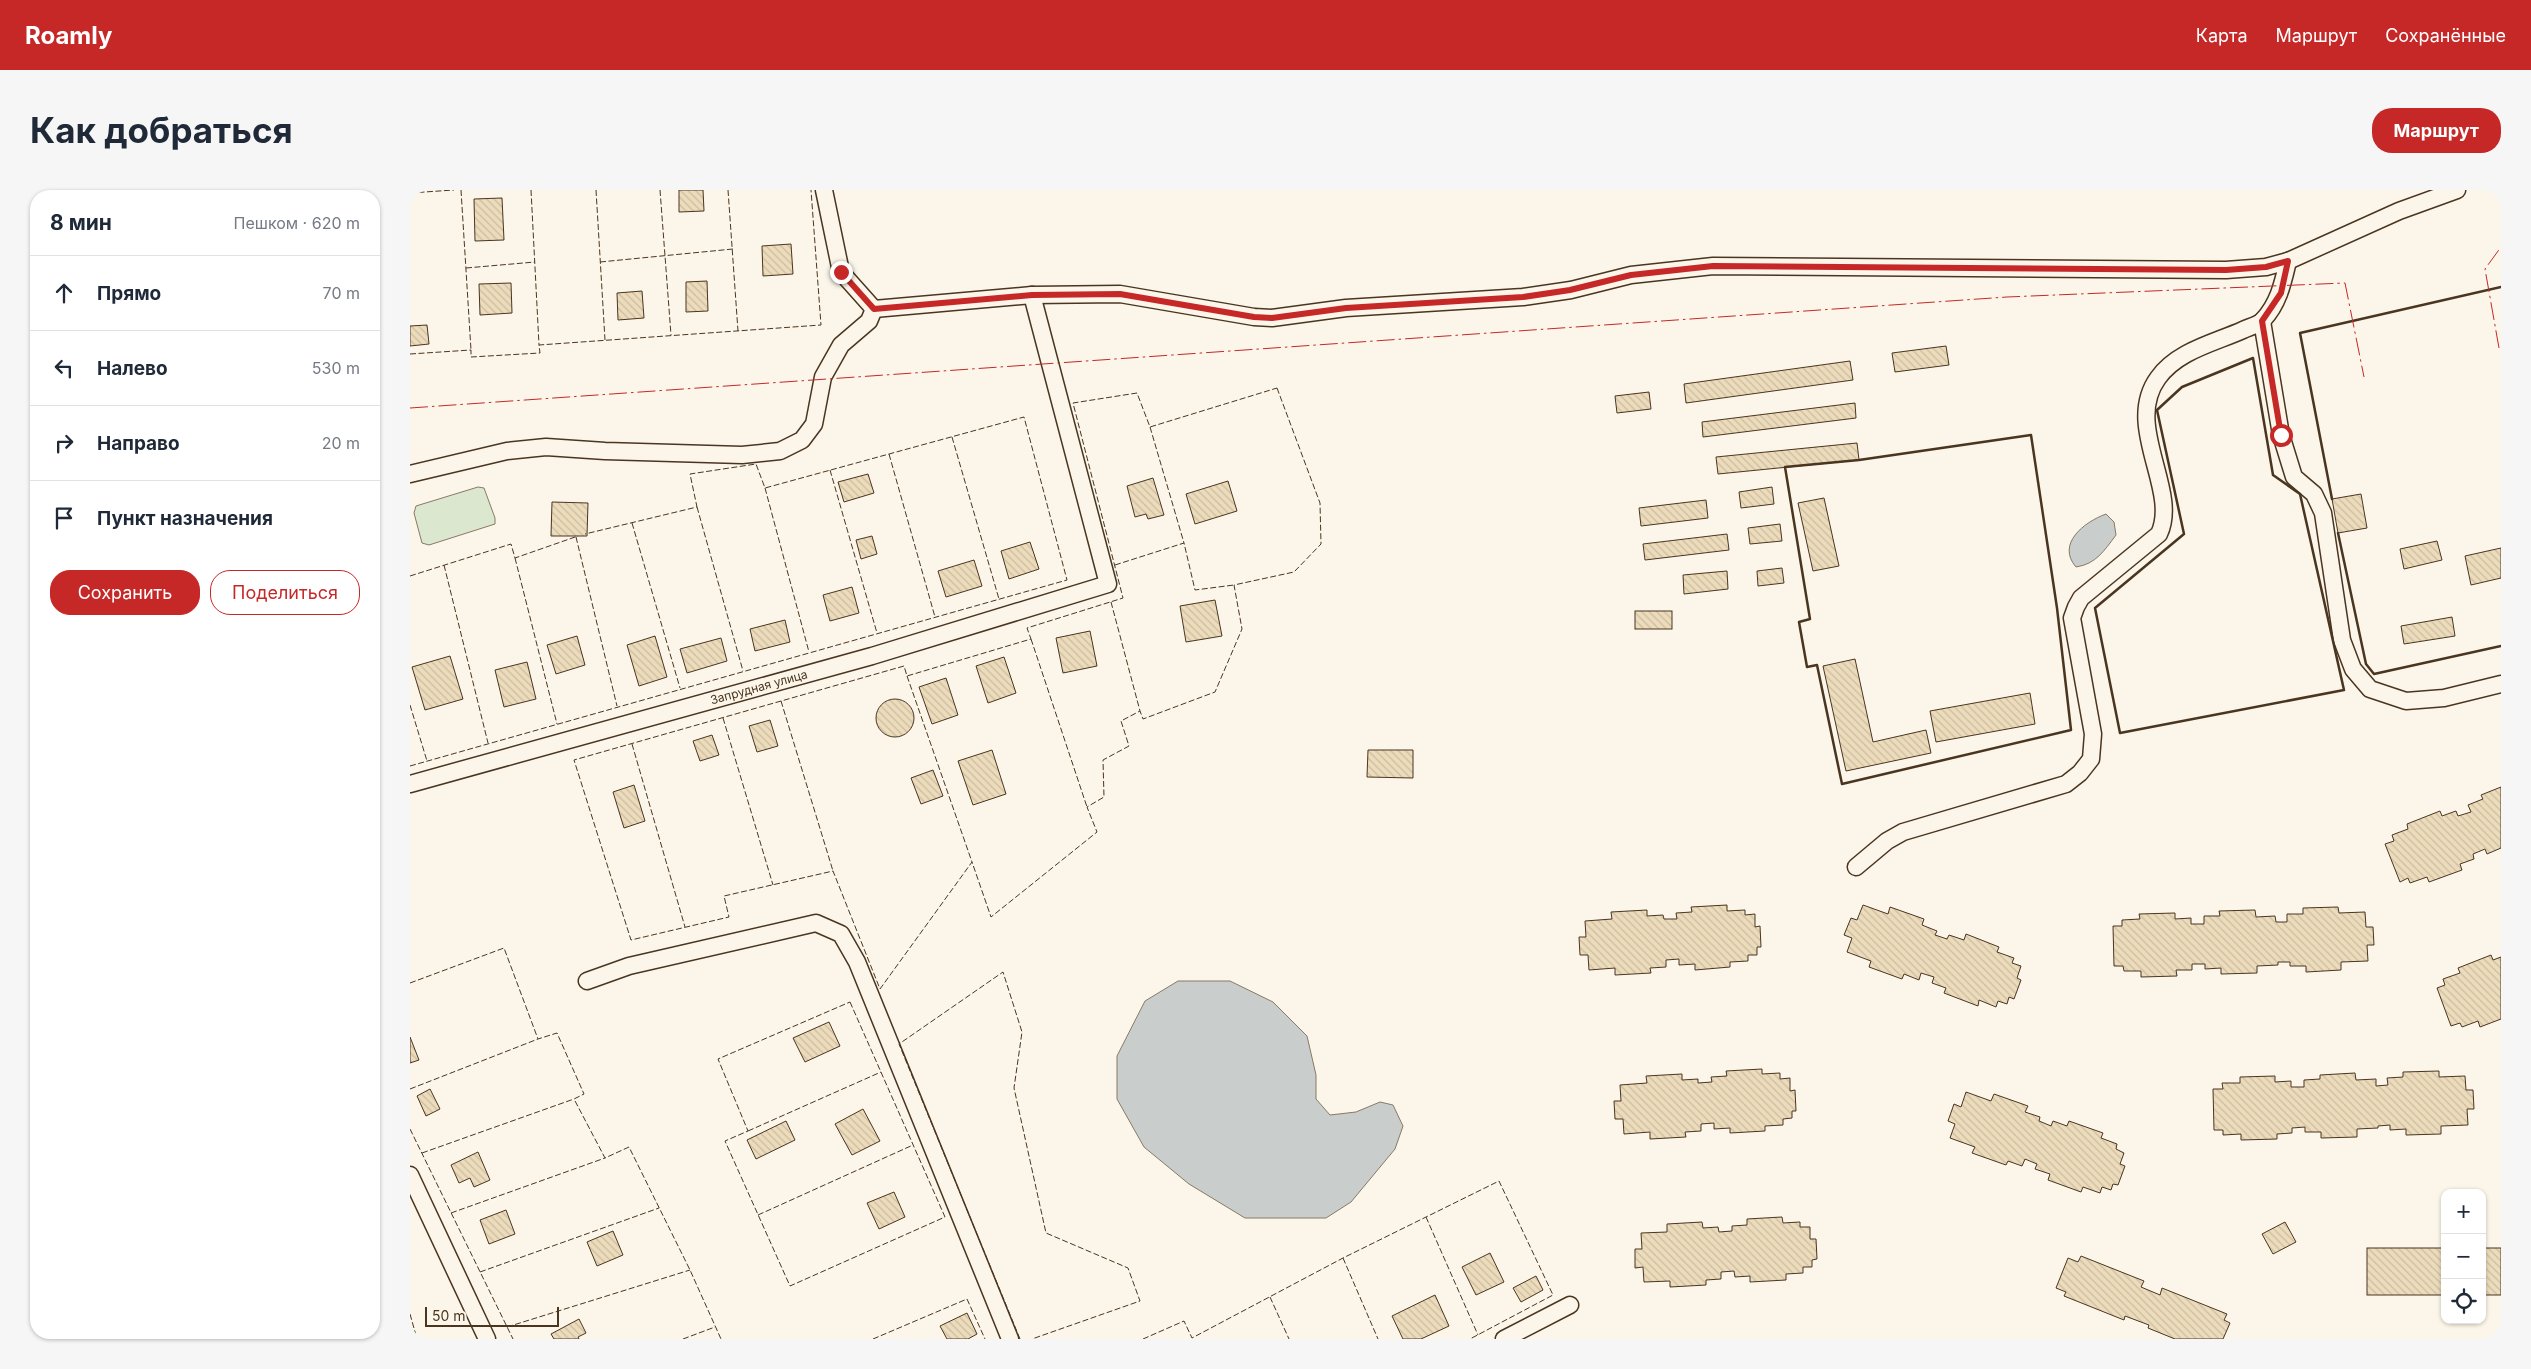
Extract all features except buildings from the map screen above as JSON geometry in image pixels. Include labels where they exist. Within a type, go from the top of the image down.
[{"type":"street","points":[[824,190],[841,272],[874,309]]},
{"type":"street","points":[[874,309],[1032,295],[1120,294],[1254,317],[1272,318],[1346,308],[1523,297],[1570,290],[1631,275],[1713,266],[2226,270],[2266,267],[2288,261],[2399,211],[2457,190]]},
{"type":"street","points":[[1856,866],[1886,841],[1903,832],[2066,784],[2080,773],[2091,759],[2093,734],[2072,618],[2081,598],[2159,534],[2163,526],[2164,509],[2148,433],[2147,417],[2157,379],[2176,359],[2262,321],[2281,293],[2288,261]]},
{"type":"street","name":"Запрудная улица","points":[[410,784],[872,656],[1108,584],[1032,295]]},
{"type":"street","points":[[410,474],[507,451],[546,447],[605,451],[742,455],[780,451],[802,440],[814,424],[823,377],[840,345],[869,322],[874,309]]},
{"type":"street","points":[[2262,321],[2281,435],[2294,477],[2314,494],[2323,513],[2342,640],[2353,669],[2370,689],[2406,701],[2444,698],[2501,684]]},
{"type":"street","points":[[587,981],[629,966],[816,923],[841,934],[857,962],[1010,1339]]},
{"type":"street","points":[[410,1174],[487,1339]]},
{"type":"street","points":[[1504,1339],[1570,1305]]},
{"type":"green space","points":[[478,487],[484,488],[495,518],[495,524],[429,545],[422,543],[414,513],[416,506]]},
{"type":"shaded area","points":[[2106,514],[2114,522],[2116,535],[2094,560],[2076,567],[2069,550],[2071,542],[2075,535],[2089,522]]},
{"type":"shaded area","points":[[1178,981],[1230,981],[1273,1002],[1307,1036],[1316,1075],[1316,1099],[1330,1115],[1356,1112],[1380,1102],[1393,1105],[1403,1126],[1395,1149],[1351,1202],[1326,1218],[1245,1218],[1189,1184],[1144,1147],[1117,1099],[1117,1056],[1145,1001]]},
{"type":"fence","points":[[410,193],[454,190]]},
{"type":"fence","points":[[461,190],[471,350]]},
{"type":"fence","points":[[531,190],[539,345]]},
{"type":"fence","points":[[596,190],[605,340]]},
{"type":"fence","points":[[660,190],[671,335]]},
{"type":"fence","points":[[728,190],[738,331]]},
{"type":"fence","points":[[410,354],[471,350],[471,357],[540,353],[539,345],[821,325],[811,190]]},
{"type":"fence","points":[[600,262],[733,249]]},
{"type":"fence","points":[[466,268],[535,262]]},
{"type":"fence","points":[[1277,388],[1320,503],[1321,544],[1294,572],[1234,585],[1242,629],[1215,692],[1143,719],[1140,711],[1121,721],[1129,746],[1103,760],[1104,797],[1087,807],[1097,832],[991,917],[972,862],[880,989],[833,871],[724,896],[729,917],[631,940],[574,760],[904,666],[907,676],[1031,639],[1027,628],[1123,598],[1073,403],[1137,393],[1150,427],[1277,388]]},
{"type":"fence","points":[[410,766],[1067,580],[1024,417],[765,488],[756,464],[690,474],[697,507],[585,534]]},
{"type":"fence","points":[[1150,427],[1184,543]]},
{"type":"fence","points":[[952,437],[999,599]]},
{"type":"fence","points":[[889,454],[935,617]]},
{"type":"fence","points":[[830,470],[877,633]]},
{"type":"fence","points":[[765,488],[809,652]]},
{"type":"fence","points":[[697,507],[743,671]]},
{"type":"fence","points":[[632,523],[680,688]]},
{"type":"fence","points":[[410,576],[511,544],[515,558],[578,536]]},
{"type":"fence","points":[[576,537],[617,706]]},
{"type":"fence","points":[[1115,565],[1184,543],[1195,590],[1234,585]]},
{"type":"fence","points":[[515,558],[557,724]]},
{"type":"fence","points":[[444,565],[488,743]]},
{"type":"fence","points":[[1111,602],[1140,711]]},
{"type":"fence","points":[[1031,639],[1087,807]]},
{"type":"fence","points":[[907,676],[972,862]]},
{"type":"fence","points":[[781,701],[833,871]]},
{"type":"fence","points":[[410,705],[427,761]]},
{"type":"fence","points":[[723,718],[773,885]]},
{"type":"fence","points":[[632,744],[685,927]]},
{"type":"fence","points":[[410,983],[504,948],[538,1039],[557,1033],[584,1094],[574,1099],[605,1158],[629,1147],[690,1270],[721,1339]]},
{"type":"fence","points":[[1020,1339],[899,1044],[1003,972],[1022,1032],[1014,1088],[1046,1233],[1128,1268],[1140,1301],[1032,1339]]},
{"type":"fence","points":[[850,1002],[945,1217],[790,1286],[725,1141],[748,1131],[718,1059],[850,1002]]},
{"type":"fence","points":[[410,1089],[538,1039]]},
{"type":"fence","points":[[748,1131],[881,1072]]},
{"type":"fence","points":[[422,1153],[574,1099]]},
{"type":"fence","points":[[410,1129],[513,1339]]},
{"type":"fence","points":[[758,1215],[913,1145]]},
{"type":"fence","points":[[451,1213],[605,1158]]},
{"type":"fence","points":[[1143,1339],[1184,1321],[1192,1338],[1343,1258],[1499,1181],[1553,1295],[1470,1339]]},
{"type":"fence","points":[[480,1272],[659,1208]]},
{"type":"fence","points":[[1426,1217],[1478,1335]]},
{"type":"fence","points":[[1343,1258],[1378,1339]]},
{"type":"fence","points":[[507,1327],[690,1270]]},
{"type":"fence","points":[[1270,1297],[1289,1339]]},
{"type":"fence","points":[[873,1339],[967,1299],[985,1339]]},
{"type":"fence","points":[[410,1314],[417,1339]]},
{"type":"fence","points":[[683,1339],[715,1327]]},
{"type":"wall","points":[[2332,499],[2300,333],[2501,287]]},
{"type":"wall","points":[[2253,358],[2273,475],[2300,494],[2344,690],[2120,733],[2095,608],[2184,534],[2157,410],[2182,387],[2253,358]]},
{"type":"wall","points":[[2031,435],[2057,608],[2071,730],[1842,784],[1817,665],[1807,667],[1799,622],[1810,619],[1785,467],[1859,460],[2031,435]]},
{"type":"wall","points":[[2338,533],[2366,664],[2374,674],[2501,646]]},
{"type":"power","points":[[2499,348],[2485,269],[2501,247]]},
{"type":"power","points":[[410,408],[2007,297],[2345,283],[2364,377]]},
{"type":"route","points":[[841,272],[874,309],[1032,295],[1120,294],[1254,317],[1272,318],[1346,308],[1523,297],[1570,290],[1631,275],[1713,266],[2226,270],[2266,267],[2288,261],[2281,293],[2262,321],[2281,435]]}]
